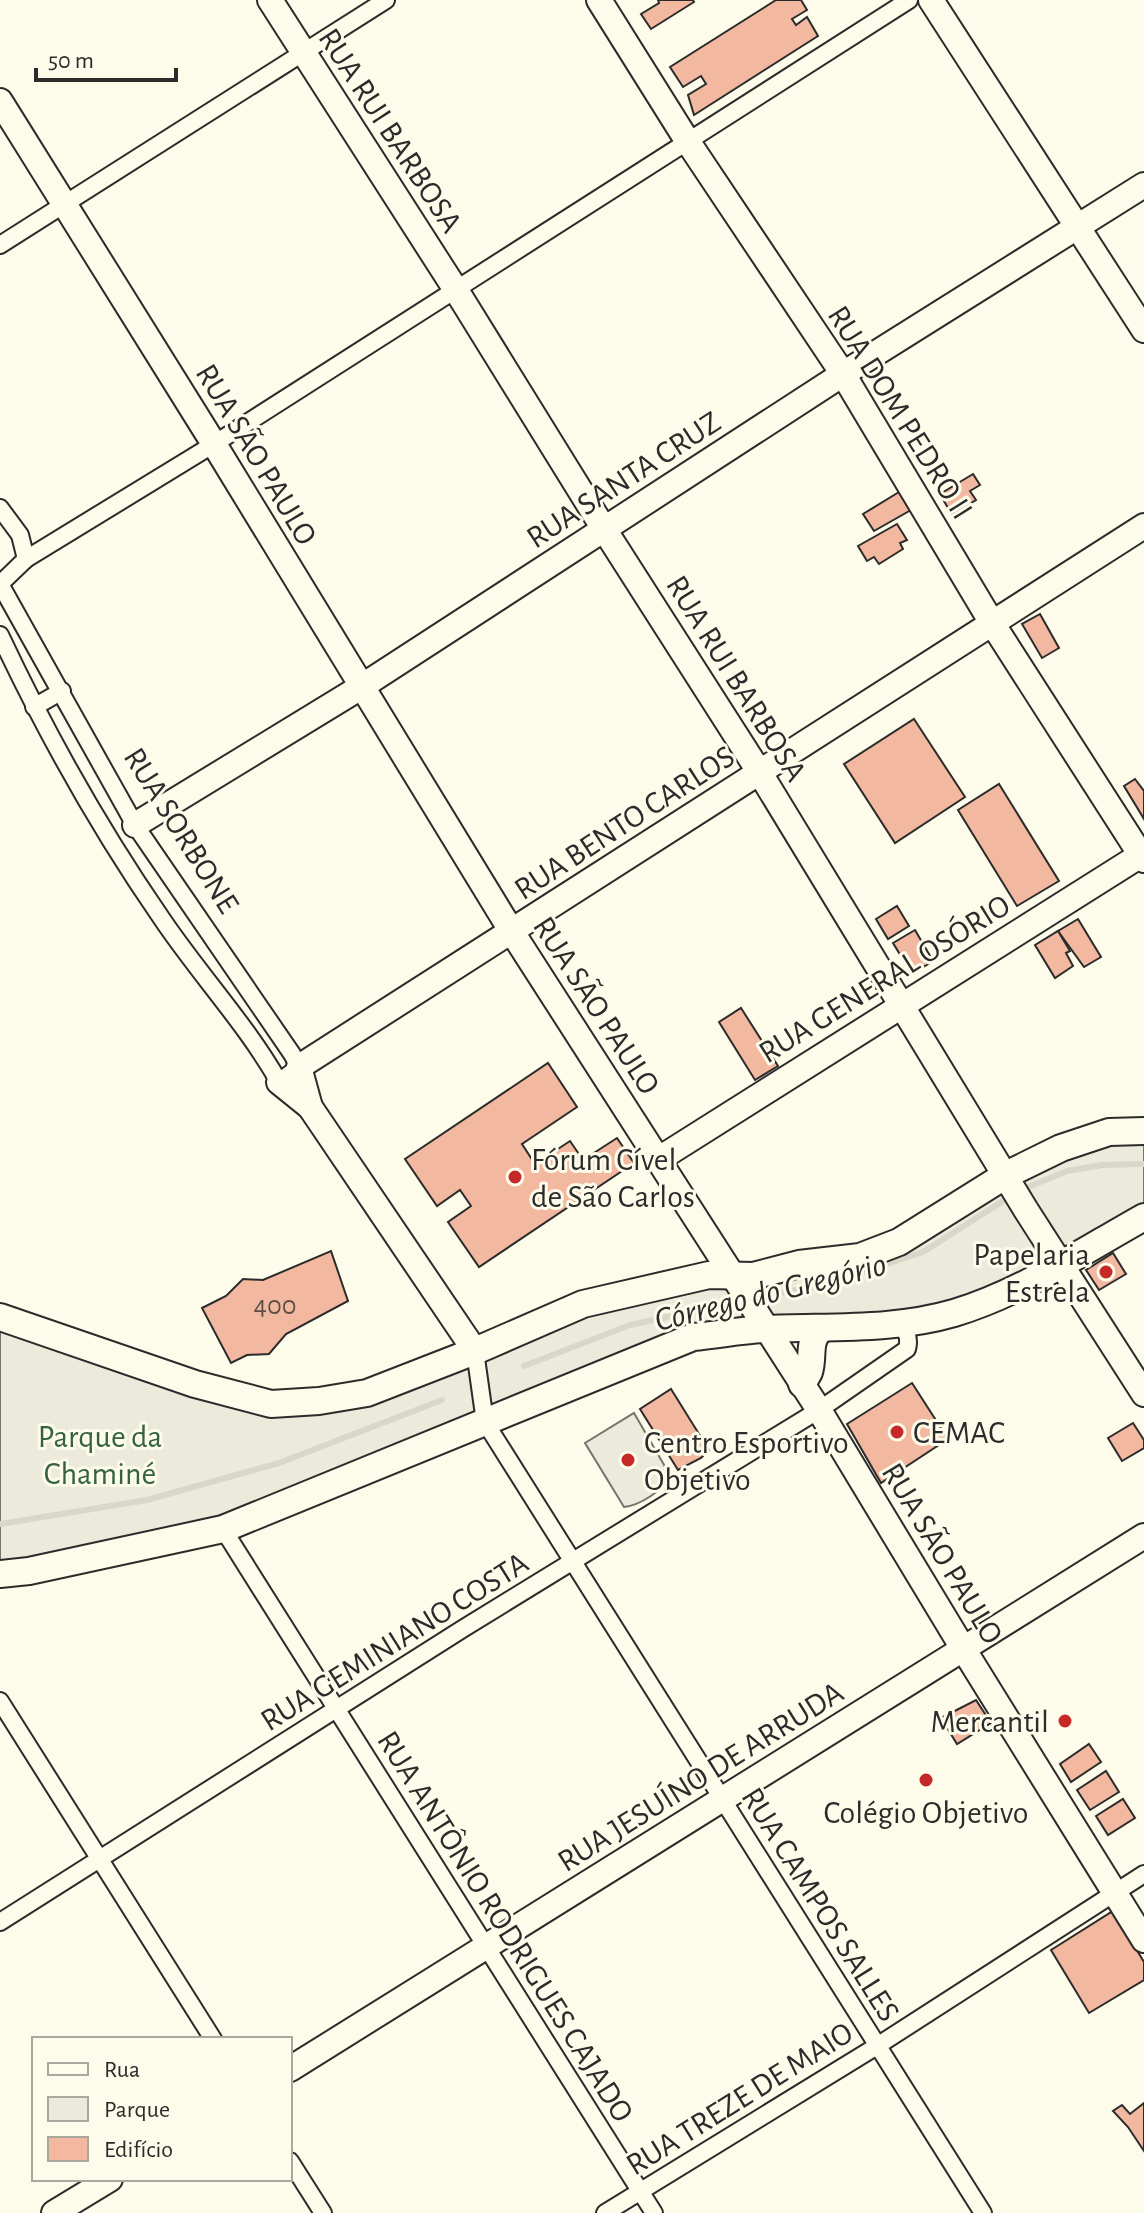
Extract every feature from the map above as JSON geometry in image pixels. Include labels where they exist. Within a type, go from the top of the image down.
[{"type":"main road","points":[[0,1317],[195,1384],[271,1404],[319,1401],[367,1393],[583,1304],[709,1275],[753,1276],[799,1264],[860,1257],[899,1242],[1061,1148],[1109,1132],[1144,1131]]},
{"type":"main road","points":[[0,1574],[29,1571],[223,1529],[693,1337],[761,1322],[821,1329],[899,1324],[952,1314],[995,1299],[1144,1217]]},
{"type":"main road","points":[[802,1384],[809,1372],[809,1353],[815,1334],[821,1329]]},
{"type":"street","name":"RUA RUI BARBOSA","points":[[270,0],[760,773],[1026,1210],[1144,1394]]},
{"type":"street","points":[[0,245],[386,0]]},
{"type":"street","name":"RUA DOM PEDRO II","points":[[599,0],[688,142],[843,374],[992,623],[1143,856]]},
{"type":"street","name":"RUA SORBONE","points":[[310,1107],[299,1067],[284,1041],[135,825],[0,584],[26,559],[214,444],[909,0]]},
{"type":"street","points":[[931,0],[1144,330]]},
{"type":"street","name":"RUA SÃO PAULO","points":[[0,101],[512,932],[819,1410],[1144,1940]]},
{"type":"street","name":"RUA SANTA CRUZ","points":[[135,825],[361,687],[843,374],[1144,185]]},
{"type":"street","points":[[0,508],[20,535],[26,559]]},
{"type":"street","name":"RUA BENTO CARLOS","points":[[299,1067],[1144,526]]},
{"type":"street","name":"RUA SORBONE","points":[[0,635],[34,707],[99,825],[163,921],[279,1082],[310,1107],[475,1351],[485,1422]]},
{"type":"street","points":[[34,707],[62,691]]},
{"type":"street","name":"RUA GENERAL OSÓRIO","points":[[659,1159],[900,1004],[1143,856]]},
{"type":"street","points":[[279,1082],[299,1067]]},
{"type":"street","name":"RUA GEMINIANO COSTA","points":[[0,1922],[902,1355],[909,1342],[906,1330],[899,1324]]},
{"type":"street","name":"RUA CAMPOS SALLES","points":[[485,1422],[983,2213]]},
{"type":"street","name":"RUA ANTÔNIO RODRIGUES CAJADO","points":[[223,1529],[654,2213]]},
{"type":"street","name":"RUA JESUÍNO DE ARRUDA","points":[[292,2068],[1144,1536]]},
{"type":"street","points":[[0,1590],[29,1571]]},
{"type":"street","points":[[0,1701],[212,2037]]},
{"type":"street","name":"RUA TREZE DE MAIO","points":[[605,2213],[877,2046],[1144,1874]]},
{"type":"street","points":[[292,2164],[323,2213]]},
{"type":"street","points":[[54,2213],[107,2181]]},
{"type":"green space","name":"Parque da Chaminé","points":[[1144,1131],[1144,1217],[995,1299],[693,1337],[223,1529],[0,1574],[0,1317],[195,1384],[319,1401],[583,1304],[860,1257],[1006,1175]]},
{"type":"green space","name":"Centro Esportivo Objetivo","points":[[634,1413],[671,1477],[650,1496],[624,1507],[585,1443]]},
{"type":"building","points":[[658,0],[694,2],[651,29],[641,14],[659,3]]},
{"type":"building","points":[[776,0],[801,0],[807,10],[792,19],[796,25],[807,17],[818,36],[694,115],[688,95],[706,84],[701,76],[683,87],[670,67]]},
{"type":"building","points":[[973,474],[980,485],[970,491],[976,500],[952,515],[940,494]]},
{"type":"building","points":[[899,492],[911,510],[874,531],[863,514]]},
{"type":"building","points":[[897,524],[907,540],[900,543],[903,549],[879,564],[874,557],[867,561],[858,546]]},
{"type":"building","points":[[1040,614],[1059,648],[1042,658],[1022,624]]},
{"type":"building","points":[[914,719],[965,797],[895,843],[844,764]]},
{"type":"building","points":[[1135,779],[1144,791],[1144,819],[1124,786]]},
{"type":"building","points":[[999,784],[1059,881],[1017,906],[958,810]]},
{"type":"building","points":[[897,906],[909,926],[888,939],[876,919]]},
{"type":"building","points":[[1078,919],[1101,957],[1084,967],[1058,931]]},
{"type":"building","points":[[915,930],[933,961],[912,974],[893,943]]},
{"type":"building","points":[[1058,931],[1070,951],[1066,953],[1073,966],[1055,978],[1035,945]]},
{"type":"building","points":[[741,1008],[778,1066],[755,1080],[719,1022]]},
{"type":"building","name":"Fórum Cível de São Carlos","points":[[548,1063],[577,1107],[522,1144],[535,1164],[570,1141],[583,1160],[617,1138],[634,1163],[479,1267],[448,1222],[471,1206],[460,1190],[437,1206],[405,1159]]},
{"type":"building","points":[[331,1251],[348,1301],[286,1334],[269,1354],[247,1355],[231,1363],[202,1308],[226,1296],[243,1279],[263,1280]]},
{"type":"building","name":"Papelaria Estrela","points":[[1113,1253],[1126,1274],[1099,1290],[1086,1270]]},
{"type":"building","name":"CEMAC","points":[[912,1383],[948,1439],[881,1483],[847,1424]]},
{"type":"building","points":[[671,1389],[709,1450],[678,1470],[640,1409]]},
{"type":"building","points":[[1133,1423],[1144,1440],[1144,1448],[1122,1461],[1108,1438]]},
{"type":"building","points":[[976,1700],[991,1723],[957,1744],[941,1718]]},
{"type":"building","points":[[1089,1744],[1101,1762],[1071,1782],[1060,1764]]},
{"type":"building","points":[[1106,1771],[1119,1792],[1090,1810],[1077,1790]]},
{"type":"building","points":[[1123,1799],[1135,1818],[1108,1835],[1096,1816]]},
{"type":"building","points":[[1113,1911],[1144,1962],[1144,1980],[1089,2013],[1051,1950]]},
{"type":"building","points":[[1144,2103],[1144,2151],[1113,2111],[1122,2105],[1130,2114]]},
{"type":"waterway","name":"Córrego do Gregório","points":[[1021,1190],[1067,1171],[1102,1165],[1144,1164]]},
{"type":"waterway","name":"Córrego do Gregório","points":[[753,1299],[830,1283],[923,1252],[1011,1196]]},
{"type":"waterway","name":"Córrego do Gregório","points":[[524,1366],[630,1325],[742,1301]]},
{"type":"waterway","name":"Córrego do Gregório","points":[[0,1524],[147,1500],[279,1463],[442,1400]]},
{"type":"place","name":"Fórum Cível de São Carlos","points":[[515,1177]]},
{"type":"place","name":"Papelaria Estrela","points":[[1106,1272]]},
{"type":"place","name":"CEMAC","points":[[897,1432]]},
{"type":"place","name":"Centro Esportivo Objetivo","points":[[628,1460]]},
{"type":"place","name":"Mercantil","points":[[1065,1721]]},
{"type":"place","name":"Colégio Objetivo","points":[[926,1780]]}]
